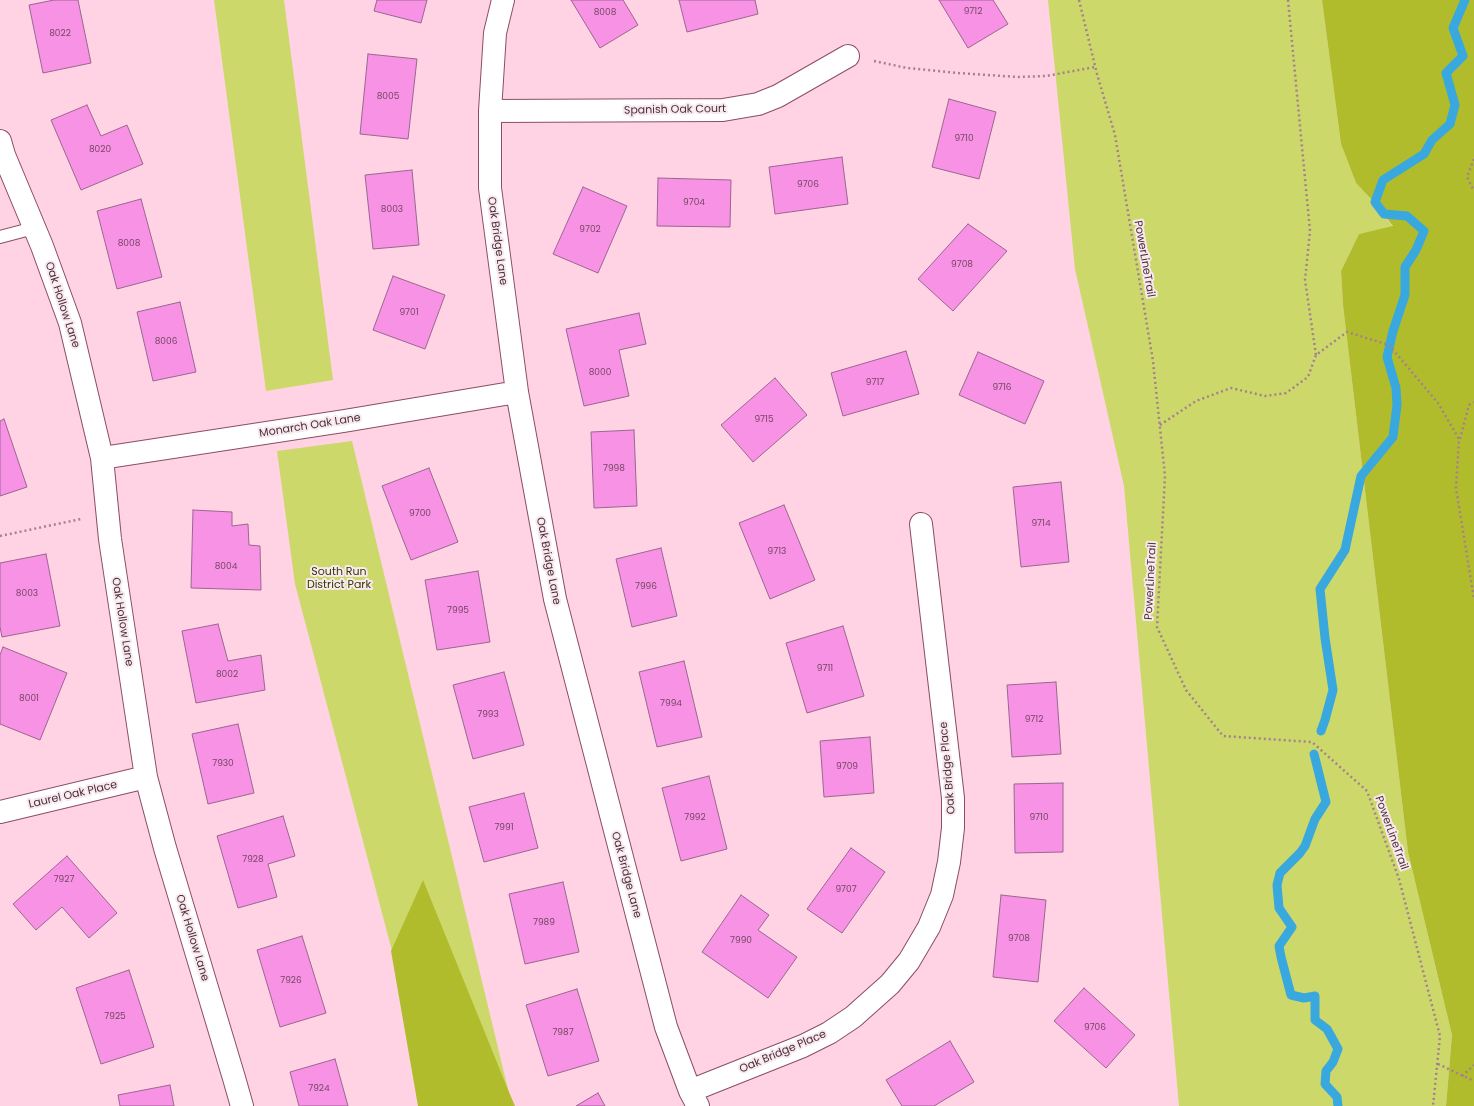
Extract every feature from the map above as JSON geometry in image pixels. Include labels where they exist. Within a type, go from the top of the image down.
[{"type":"street","name":"Oak Bridge Lane","points":[[503,0],[495,33],[490,111],[490,188],[517,392],[557,607],[666,1027],[694,1099]]},
{"type":"street","name":"Spanish Oak Court","points":[[490,111],[723,110],[758,104],[778,96],[848,56]]},
{"type":"street","name":"Oak Hollow Lane","points":[[0,141],[4,155],[42,246],[70,324],[102,458],[110,539],[146,777],[165,848],[242,1106]]},
{"type":"street","name":"Monarch Oak Lane","points":[[102,458],[344,421],[517,392]]},
{"type":"street","name":"Oak Bridge Place","points":[[694,1099],[829,1033],[853,1017],[890,984],[909,961],[930,927],[942,895],[950,862],[953,828],[953,798],[921,524]]},
{"type":"street","name":"Laurel Oak Place","points":[[0,812],[146,777]]},
{"type":"lane","points":[[0,237],[34,228]]},
{"type":"path","name":"PowerLineTrail","points":[[1079,0],[1095,67],[1115,135],[1153,361],[1165,476],[1157,627],[1186,690],[1223,736],[1312,742],[1367,791],[1399,879],[1440,1036],[1434,1106]]},
{"type":"path","points":[[1160,425],[1196,400],[1231,388],[1265,396],[1286,393],[1308,377],[1316,355],[1305,280],[1310,231],[1288,0]]},
{"type":"path","points":[[848,56],[907,68],[1018,77],[1046,76],[1095,67]]},
{"type":"path","points":[[1474,159],[1467,177],[1474,191]]},
{"type":"path","points":[[1316,355],[1347,332],[1390,345],[1438,403],[1460,439]]},
{"type":"path","points":[[1474,402],[1469,405],[1460,439],[1456,488],[1474,599]]},
{"type":"path","points":[[0,536],[107,513]]},
{"type":"path","points":[[1438,1064],[1474,1081]]},
{"type":"path","points":[[1462,1076],[1474,1065]]},
{"type":"green space","points":[[214,0],[284,0],[333,380],[266,391]]},
{"type":"green space","points":[[1048,0],[1322,0],[1341,144],[1356,183],[1373,201],[1393,227],[1359,234],[1341,271],[1343,305],[1408,852],[1452,1035],[1446,1106],[1179,1106],[1124,486],[1075,269]]},
{"type":"green space","points":[[1322,0],[1474,0],[1474,1106],[1446,1106],[1452,1035],[1408,852],[1343,305],[1341,271],[1359,234],[1393,226],[1356,183],[1341,144]]},
{"type":"green space","name":"South Run District Park","points":[[352,441],[512,1106],[433,1106],[295,584],[277,451]]},
{"type":"green space","points":[[423,880],[515,1106],[418,1106],[391,951]]},
{"type":"building","points":[[54,0],[78,0],[91,63],[43,73],[29,5]]},
{"type":"building","points":[[377,0],[427,0],[421,23],[374,11]]},
{"type":"building","points":[[571,0],[623,0],[638,25],[600,48]]},
{"type":"building","points":[[679,0],[755,0],[758,14],[687,32]]},
{"type":"building","points":[[939,0],[993,0],[1008,24],[968,48]]},
{"type":"building","points":[[368,54],[417,59],[408,139],[360,134]]},
{"type":"building","points":[[949,99],[996,112],[979,179],[932,167]]},
{"type":"building","points":[[87,105],[101,136],[127,125],[143,164],[81,190],[51,120]]},
{"type":"building","points":[[842,157],[848,204],[775,214],[769,167]]},
{"type":"building","points":[[412,170],[419,245],[373,249],[365,175]]},
{"type":"building","points":[[658,178],[731,180],[730,227],[657,226]]},
{"type":"building","points":[[583,187],[627,206],[598,273],[553,254]]},
{"type":"building","points":[[141,199],[162,277],[117,289],[97,211]]},
{"type":"building","points":[[968,224],[1007,251],[953,311],[918,279]]},
{"type":"building","points":[[393,276],[445,295],[425,349],[373,330]]},
{"type":"building","points":[[180,302],[196,372],[153,381],[137,312]]},
{"type":"building","points":[[639,313],[646,344],[619,350],[629,396],[584,406],[566,329]]},
{"type":"building","points":[[906,351],[919,394],[843,416],[831,373]]},
{"type":"building","points":[[978,352],[1044,381],[1025,424],[959,395]]},
{"type":"building","points":[[775,378],[807,415],[753,462],[721,425]]},
{"type":"building","points":[[4,419],[27,487],[0,496],[0,421]]},
{"type":"building","points":[[634,430],[637,506],[594,508],[591,432]]},
{"type":"building","points":[[429,468],[458,542],[411,560],[382,486]]},
{"type":"building","points":[[1061,482],[1069,562],[1021,567],[1013,487]]},
{"type":"building","points":[[784,505],[815,580],[770,599],[739,523]]},
{"type":"building","points":[[193,510],[232,512],[232,526],[248,524],[249,545],[260,546],[261,590],[191,588]]},
{"type":"building","points":[[661,548],[677,616],[632,627],[616,559]]},
{"type":"building","points":[[46,554],[60,626],[2,637],[0,627],[0,563]]},
{"type":"building","points":[[478,571],[490,642],[437,650],[425,580]]},
{"type":"building","points":[[218,624],[228,661],[261,655],[265,690],[196,703],[182,631]]},
{"type":"building","points":[[843,626],[864,696],[807,713],[786,643]]},
{"type":"building","points":[[3,647],[67,673],[40,740],[0,724],[0,655]]},
{"type":"building","points":[[684,661],[702,737],[657,747],[639,672]]},
{"type":"building","points":[[504,672],[524,745],[473,759],[453,685]]},
{"type":"building","points":[[1056,682],[1061,754],[1012,757],[1007,685]]},
{"type":"building","points":[[238,724],[254,793],[208,804],[192,734]]},
{"type":"building","points":[[870,737],[874,793],[824,797],[820,741]]},
{"type":"building","points":[[709,776],[727,849],[681,861],[662,788]]},
{"type":"building","points":[[1063,783],[1063,852],[1015,853],[1014,784]]},
{"type":"building","points":[[524,793],[538,848],[484,862],[469,807]]},
{"type":"building","points":[[283,816],[295,856],[268,864],[277,897],[238,908],[217,836]]},
{"type":"building","points":[[851,848],[885,872],[842,933],[807,909]]},
{"type":"building","points":[[67,856],[117,913],[89,938],[62,907],[36,930],[13,904]]},
{"type":"building","points":[[563,882],[579,952],[525,964],[509,894]]},
{"type":"building","points":[[741,895],[769,915],[758,930],[797,957],[768,998],[702,952]]},
{"type":"building","points":[[1001,895],[1046,900],[1038,982],[993,977]]},
{"type":"building","points":[[302,936],[326,1013],[280,1027],[257,950]]},
{"type":"building","points":[[129,970],[154,1047],[101,1064],[76,988]]},
{"type":"building","points":[[1084,988],[1135,1035],[1106,1068],[1054,1021]]},
{"type":"building","points":[[577,989],[599,1061],[548,1076],[526,1005]]},
{"type":"building","points":[[950,1041],[974,1082],[934,1106],[902,1106],[886,1080]]},
{"type":"building","points":[[335,1059],[348,1106],[299,1106],[290,1072]]},
{"type":"building","points":[[170,1085],[174,1106],[120,1106],[118,1095]]},
{"type":"building","points":[[598,1093],[605,1106],[576,1106]]},
{"type":"waterway","points":[[1321,731],[1333,690],[1325,638],[1320,589],[1345,550],[1361,476],[1393,437],[1397,405],[1396,388],[1387,357],[1393,331],[1405,295],[1405,267],[1416,250],[1424,231],[1407,216],[1384,214],[1375,202],[1383,180],[1424,154],[1432,140],[1450,124],[1455,105],[1446,73],[1463,56],[1453,28],[1465,0]]},
{"type":"waterway","points":[[1314,754],[1326,802],[1315,819],[1305,846],[1280,873],[1277,885],[1279,908],[1292,927],[1279,946],[1291,995],[1304,998],[1315,996],[1315,1020],[1327,1029],[1338,1049],[1333,1062],[1326,1071],[1325,1084],[1337,1097],[1338,1106]]}]
